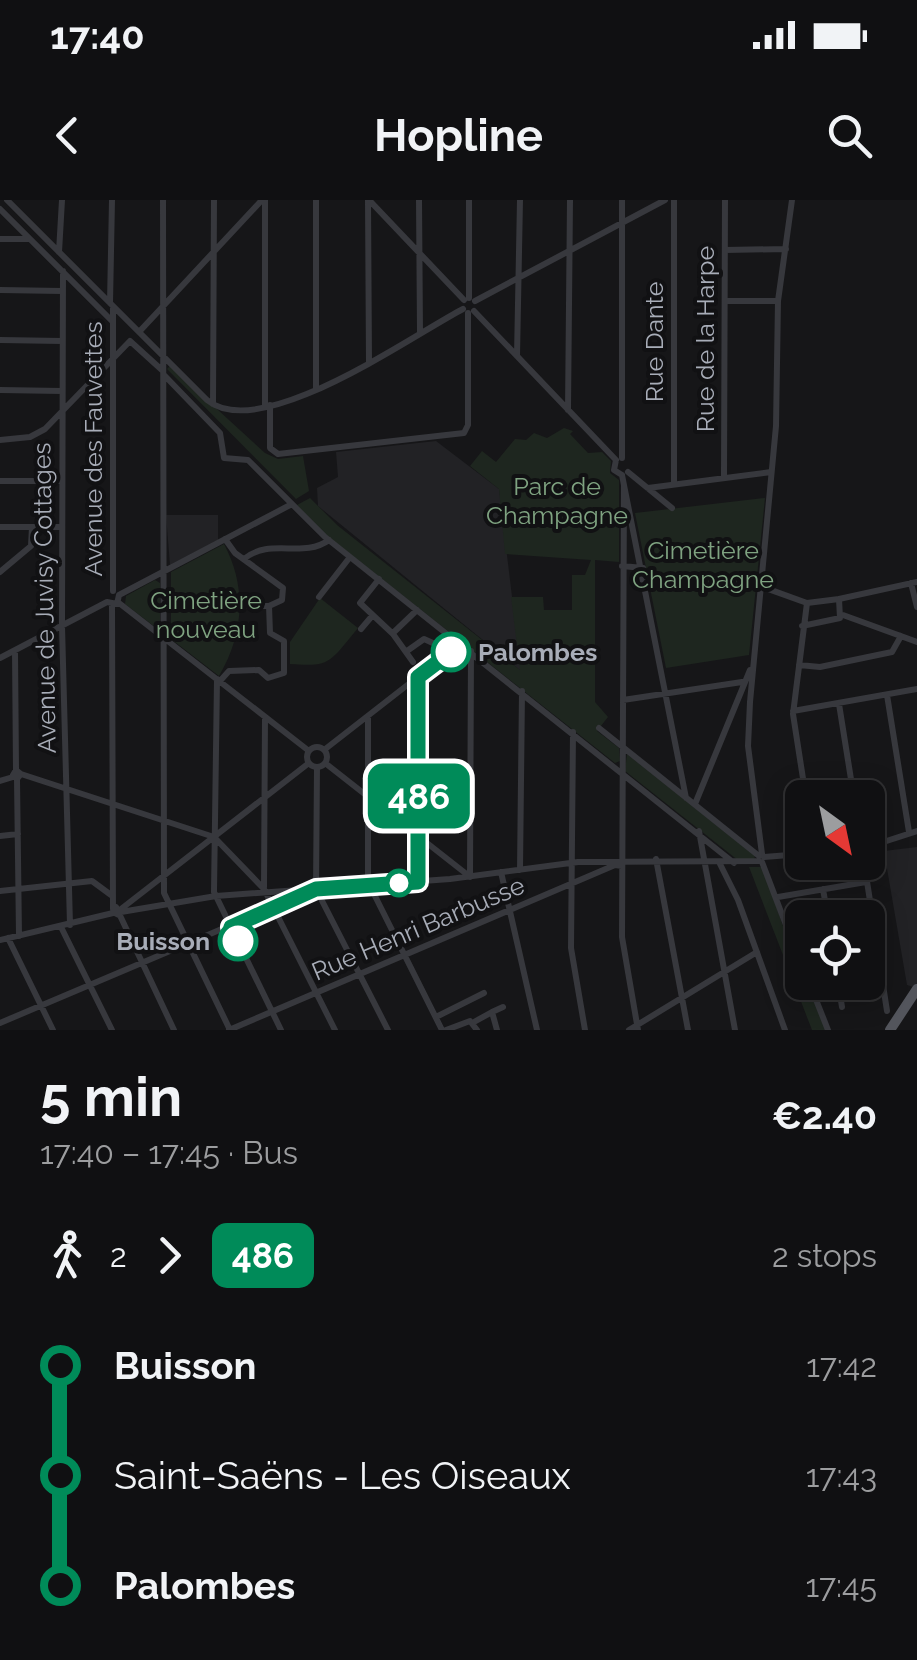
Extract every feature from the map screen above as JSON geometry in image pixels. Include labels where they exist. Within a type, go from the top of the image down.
[{"type":"main road","points":[[890,1030],[917,991]]},
{"type":"main road","points":[[903,1030],[903,1014],[917,991]]},
{"type":"street","points":[[7,200],[16,204],[213,405],[250,413],[316,388],[368,362],[666,200]]},
{"type":"street","points":[[59,252],[62,200]]},
{"type":"street","name":"Avenue des Fauvettes","points":[[112,200],[112,896],[117,912]]},
{"type":"street","points":[[163,200],[164,876],[168,904],[230,1030]]},
{"type":"street","points":[[213,405],[214,200]]},
{"type":"street","points":[[138,332],[264,200]]},
{"type":"street","points":[[264,200],[267,406],[270,448],[278,454],[464,433],[468,425],[469,200]]},
{"type":"street","points":[[316,200],[316,388]]},
{"type":"street","points":[[368,362],[369,200]]},
{"type":"street","points":[[369,200],[568,410],[619,459],[630,464],[624,485],[622,566],[622,937],[638,1027]]},
{"type":"street","points":[[418,200],[420,332]]},
{"type":"street","points":[[517,356],[520,200]]},
{"type":"street","points":[[568,410],[570,200]]},
{"type":"street","points":[[622,200],[619,459],[614,470],[648,488],[672,508]]},
{"type":"street","name":"Rue Dante","points":[[674,200],[674,483]]},
{"type":"street","name":"Rue de la Harpe","points":[[724,200],[724,477]]},
{"type":"street","points":[[785,917],[761,858],[748,746],[771,472],[778,301],[792,200]]},
{"type":"street","points":[[0,209],[112,321]]},
{"type":"street","points":[[0,240],[30,238]]},
{"type":"street","points":[[724,250],[786,250]]},
{"type":"street","name":"Avenue de Juvisy Cottages","points":[[63,271],[62,626],[68,884],[65,926]]},
{"type":"street","points":[[0,290],[62,290]]},
{"type":"street","points":[[725,302],[778,301]]},
{"type":"street","points":[[0,340],[62,340]]},
{"type":"street","points":[[113,344],[135,344],[163,370],[220,433],[224,458],[248,460],[329,540],[734,863]]},
{"type":"street","points":[[0,440],[38,433],[62,413],[124,346]]},
{"type":"street","points":[[0,390],[62,391]]},
{"type":"street","points":[[648,488],[771,472]]},
{"type":"street","points":[[0,482],[62,481]]},
{"type":"street","points":[[624,485],[686,798]]},
{"type":"street","points":[[0,658],[292,504]]},
{"type":"street","points":[[0,527],[62,526]]},
{"type":"street","points":[[0,572],[31,546],[32,527]]},
{"type":"street","points":[[225,539],[244,559],[283,588],[282,600],[270,606],[246,606]]},
{"type":"street","points":[[244,559],[262,548],[313,550],[329,540]]},
{"type":"street","points":[[319,597],[350,557]]},
{"type":"street","points":[[622,566],[643,568]]},
{"type":"street","points":[[379,580],[360,604],[393,634],[413,662]]},
{"type":"street","points":[[760,586],[807,603],[914,583],[917,608]]},
{"type":"street","points":[[114,599],[309,751]]},
{"type":"street","points":[[839,600],[843,614]]},
{"type":"street","points":[[804,780],[794,711],[807,603]]},
{"type":"street","points":[[270,606],[270,633],[284,640],[283,676],[268,678],[259,670],[229,670],[218,680],[215,896],[281,1030]]},
{"type":"street","points":[[393,634],[417,610]]},
{"type":"street","points":[[802,626],[843,614],[917,642]]},
{"type":"street","points":[[361,628],[372,616]]},
{"type":"street","points":[[798,665],[820,667],[892,652],[901,636]]},
{"type":"street","points":[[407,652],[424,639],[435,644]]},
{"type":"street","points":[[388,1030],[316,889],[321,765],[324,750],[460,644]]},
{"type":"street","points":[[15,650],[19,936]]},
{"type":"street","points":[[470,651],[470,877]]},
{"type":"street","points":[[694,804],[752,664]]},
{"type":"street","points":[[418,677],[418,882]]},
{"type":"street","points":[[622,700],[743,682]]},
{"type":"street","points":[[794,711],[917,688]]},
{"type":"street","points":[[520,870],[522,692]]},
{"type":"street","points":[[885,841],[913,831],[887,694]]},
{"type":"street","points":[[839,704],[851,780]]},
{"type":"street","points":[[368,716],[369,886],[444,1030],[476,1026],[503,1007]]},
{"type":"street","points":[[265,717],[265,890]]},
{"type":"street","points":[[599,728],[761,858]]},
{"type":"street","points":[[572,732],[571,948],[585,1030]]},
{"type":"street","points":[[309,751],[315,747],[324,750]]},
{"type":"street","points":[[117,912],[308,762],[309,751]]},
{"type":"street","points":[[308,762],[321,765],[368,797],[470,877]]},
{"type":"street","points":[[0,768],[214,836],[265,890],[334,1030]]},
{"type":"street","points":[[0,782],[16,774]]},
{"type":"street","points":[[699,832],[701,862],[735,1030]]},
{"type":"street","points":[[0,836],[18,834]]},
{"type":"street","points":[[52,1030],[4,939],[117,912],[265,890],[418,882],[571,863],[734,863],[785,856]]},
{"type":"street","points":[[656,860],[688,1030]]},
{"type":"street","points":[[719,862],[785,1030]]},
{"type":"street","name":"Rue Henri Barbusse","points":[[230,1030],[622,863]]},
{"type":"street","points":[[501,872],[537,1030]]},
{"type":"street","points":[[0,891],[100,882],[112,896]]},
{"type":"street","points":[[778,896],[866,882],[887,1010]]},
{"type":"street","points":[[0,1023],[316,889]]},
{"type":"street","points":[[823,889],[825,900]]},
{"type":"street","points":[[117,912],[174,1030]]},
{"type":"street","points":[[65,926],[112,1030]]},
{"type":"street","points":[[629,1030],[757,952]]},
{"type":"street","points":[[436,1017],[484,993]]},
{"type":"street","points":[[816,1000],[828,1030]]},
{"type":"street","points":[[841,1000],[842,1007]]},
{"type":"street","points":[[492,1012],[496,1030]]},
{"type":"shaded area","points":[[436,441],[499,489],[521,671],[318,506],[317,488],[338,477],[336,452]]},
{"type":"shaded area","points":[[166,515],[218,515],[218,540],[170,565]]},
{"type":"shaded area","points":[[917,847],[917,988],[907,985],[885,851]]},
{"type":"green space","points":[[170,366],[265,453],[278,459],[303,456],[309,491],[296,499],[167,369]]},
{"type":"green space","name":"Parc de Champagne","points":[[564,428],[573,431],[570,434],[588,453],[602,452],[611,461],[610,473],[619,480],[619,562],[595,560],[595,702],[608,717],[597,731],[619,748],[620,761],[615,763],[325,534],[297,505],[310,498],[337,525],[520,670],[511,597],[543,597],[544,610],[572,610],[572,575],[585,575],[591,560],[505,554],[499,489],[470,466],[482,451],[496,462],[515,439],[526,440],[534,433],[547,438]]},
{"type":"green space","name":"Cimetière Champagne","points":[[765,498],[749,655],[666,668],[635,513]]},
{"type":"green space","name":"Cimetière nouveau","points":[[224,544],[236,577],[240,610],[234,644],[219,676],[171,639],[171,572]]},
{"type":"green space","points":[[155,580],[160,583],[160,624],[155,627],[125,604],[126,596]]},
{"type":"green space","points":[[320,598],[358,628],[328,660],[314,665],[290,664],[290,642]]},
{"type":"green space","points":[[627,754],[754,859],[739,861],[625,771]]},
{"type":"green space","points":[[749,867],[763,867],[785,932],[785,960]]},
{"type":"green space","points":[[800,1000],[814,1000],[827,1030],[812,1030]]},
{"type":"bus line","name":"486","points":[[238,941],[231,927],[308,896],[316,889],[418,882],[418,677],[451,652]]},
{"type":"place","name":"Palombes","points":[[451,652]]},
{"type":"place","name":"Buisson","points":[[238,941]]}]
